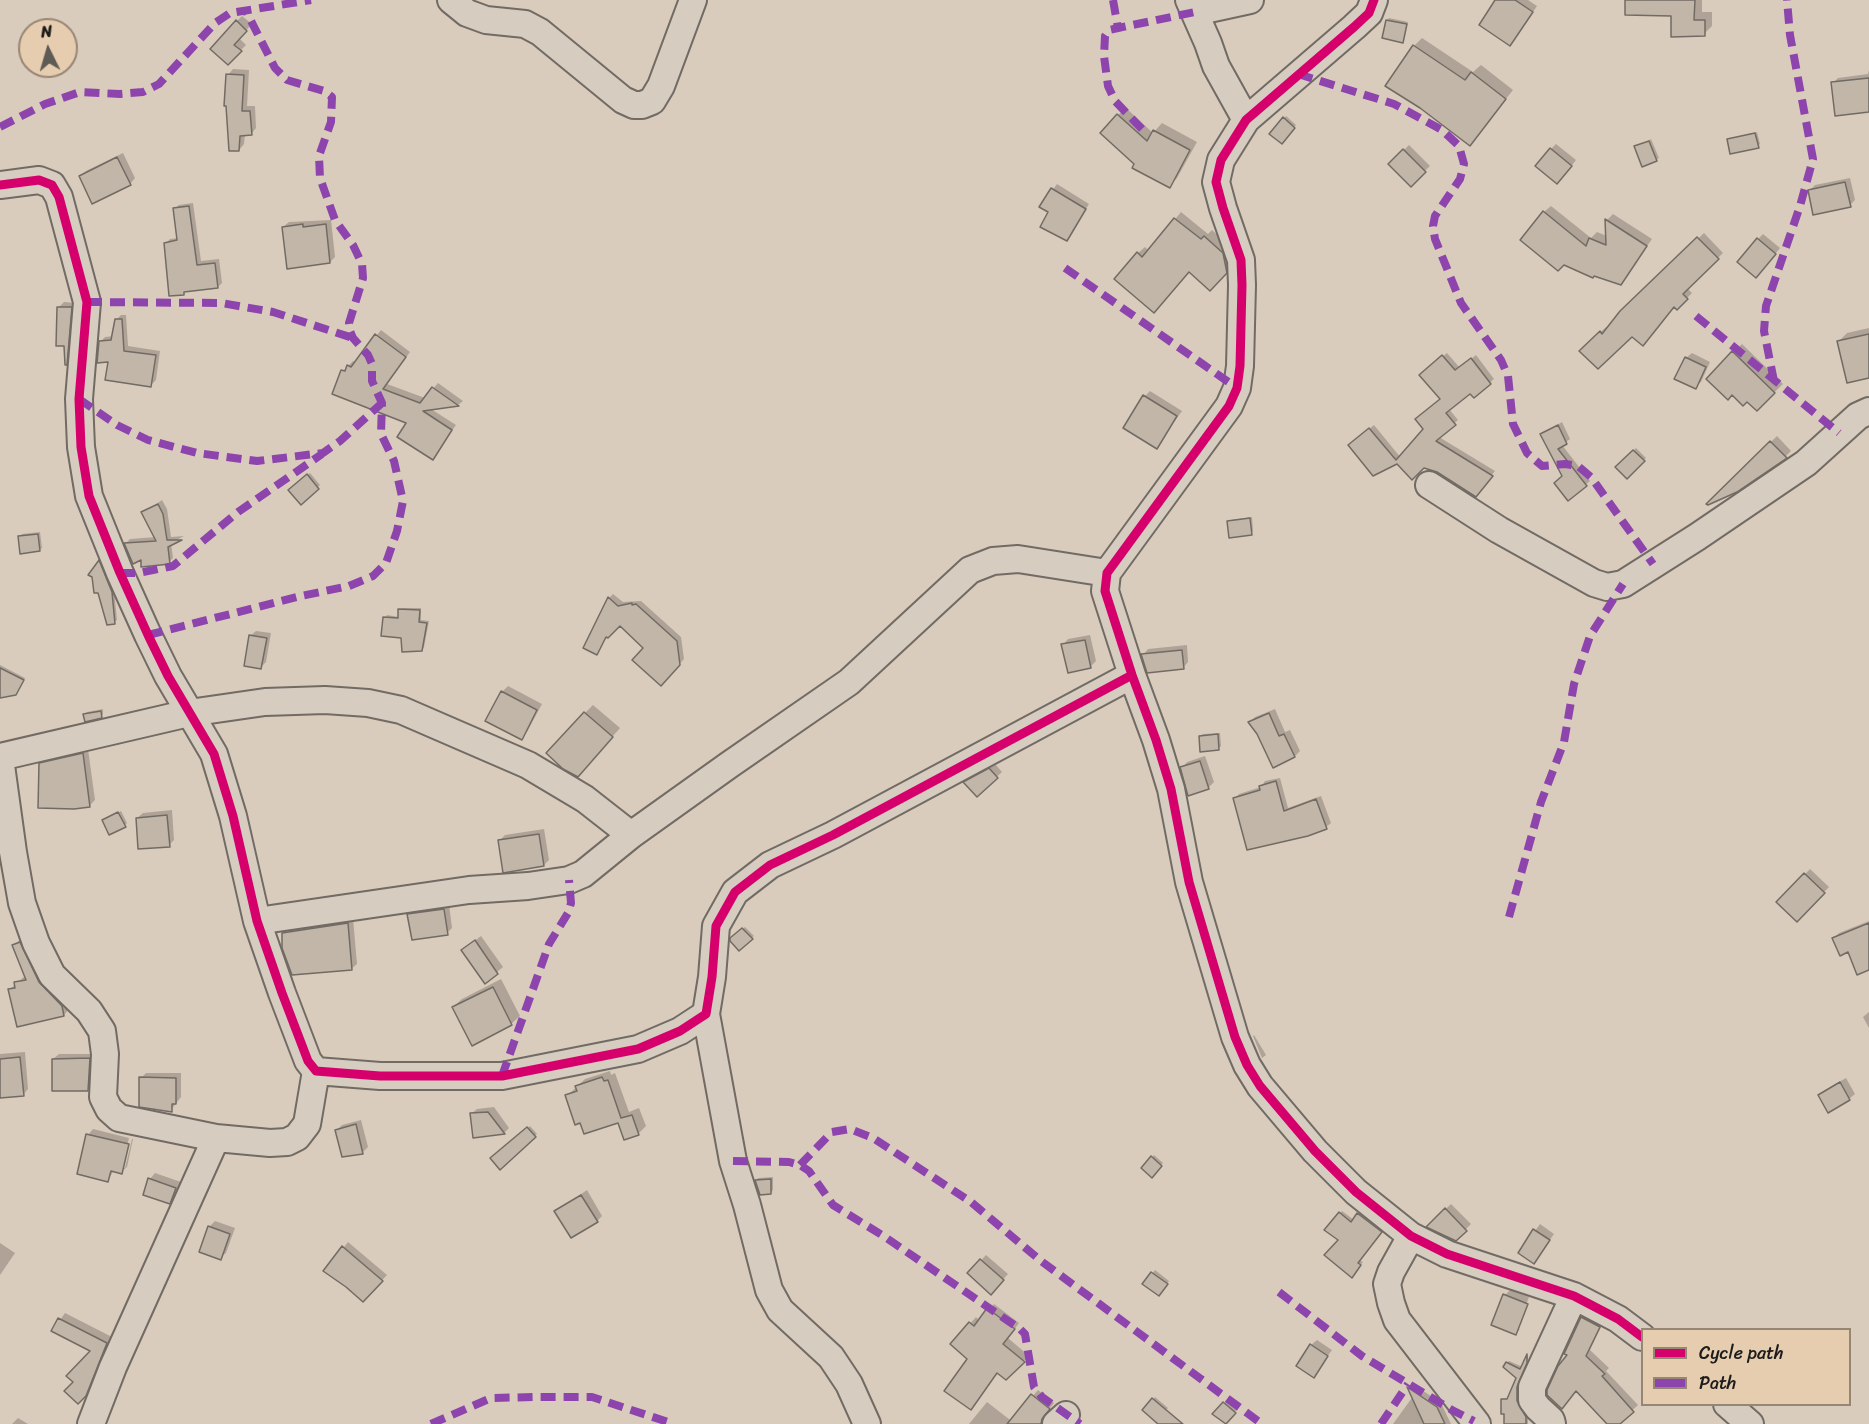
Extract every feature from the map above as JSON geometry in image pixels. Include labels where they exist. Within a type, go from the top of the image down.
[{"type":"street","points":[[451,0],[466,13],[486,20],[525,24],[540,32],[623,100],[634,105],[642,105],[652,101],[661,86],[693,0]]},
{"type":"street","points":[[1246,120],[1216,66],[1192,6],[1250,0]]},
{"type":"street","points":[[1374,0],[1369,13],[1246,120],[1221,160],[1216,182],[1222,208],[1241,260],[1242,308],[1237,388],[1229,406],[1107,573],[1105,591],[1171,789],[1192,893],[1235,1037],[1247,1065],[1260,1086],[1315,1151],[1356,1192],[1411,1236],[1447,1254],[1574,1296],[1618,1319],[1641,1336]]},
{"type":"street","points":[[0,185],[39,180],[52,185],[59,197],[87,302],[79,399],[81,447],[89,496],[120,573],[168,676],[214,754],[225,787],[257,921],[308,1061],[316,1071],[380,1077],[502,1076],[638,1049],[680,1031],[706,1014]]},
{"type":"street","points":[[1430,485],[1499,530],[1594,583],[1607,587],[1623,584],[1697,537],[1806,463],[1858,416],[1869,411]]},
{"type":"street","points":[[257,921],[469,890],[528,886],[569,880],[583,874],[631,835],[849,682],[970,570],[993,561],[1018,559],[1107,573]]},
{"type":"street","points":[[867,1424],[849,1384],[831,1357],[780,1310],[769,1290],[733,1161],[706,1014],[716,926],[735,891],[770,865],[833,835],[1132,675]]},
{"type":"street","points":[[316,1071],[307,1124],[297,1137],[287,1142],[270,1143],[216,1138],[119,1118],[109,1108],[103,1097],[105,1054],[102,1031],[89,1011],[52,975],[36,943],[22,903],[0,757],[189,713],[266,702],[325,700],[368,703],[401,710],[528,765],[585,799],[631,835]]},
{"type":"street","points":[[91,1424],[113,1367],[216,1138]]},
{"type":"street","points":[[1411,1236],[1387,1284],[1391,1303],[1397,1320],[1477,1424]]},
{"type":"street","points":[[1552,1424],[1532,1400],[1532,1387],[1574,1296]]},
{"type":"street","points":[[1729,1406],[1750,1424]]},
{"type":"building","points":[[1495,0],[1515,0],[1533,12],[1510,46],[1479,25]]},
{"type":"building","points":[[1625,0],[1695,0],[1694,20],[1705,20],[1705,36],[1671,37],[1671,16],[1625,15]]},
{"type":"building","points":[[236,20],[247,31],[234,45],[242,51],[228,65],[210,49]]},
{"type":"building","points":[[1386,20],[1407,24],[1403,43],[1382,38]]},
{"type":"building","points":[[1413,45],[1465,80],[1471,72],[1506,99],[1470,146],[1420,108],[1385,86]]},
{"type":"building","points":[[226,74],[244,75],[242,111],[250,111],[252,135],[240,136],[239,151],[229,151],[226,106],[224,106]]},
{"type":"building","points":[[1869,78],[1869,112],[1835,116],[1831,82]]},
{"type":"building","points":[[1117,114],[1147,141],[1153,130],[1190,150],[1170,188],[1132,168],[1134,164],[1100,133]]},
{"type":"building","points":[[1283,117],[1295,128],[1282,144],[1269,134]]},
{"type":"building","points":[[1755,133],[1759,148],[1730,154],[1727,139]]},
{"type":"building","points":[[1649,141],[1657,161],[1642,167],[1634,146]]},
{"type":"building","points":[[1550,148],[1572,166],[1557,184],[1535,166]]},
{"type":"building","points":[[1403,149],[1426,172],[1411,187],[1388,164]]},
{"type":"building","points":[[117,157],[131,185],[92,204],[79,176]]},
{"type":"building","points":[[1845,182],[1851,207],[1813,215],[1808,190]]},
{"type":"building","points":[[1051,188],[1086,209],[1067,241],[1040,227],[1048,212],[1039,207]]},
{"type":"building","points":[[189,206],[197,265],[215,263],[218,288],[169,296],[164,243],[177,240],[173,208]]},
{"type":"building","points":[[1543,211],[1586,246],[1589,238],[1606,245],[1605,219],[1647,246],[1621,285],[1594,276],[1593,278],[1564,265],[1558,271],[1520,240]]},
{"type":"building","points":[[1174,218],[1201,239],[1204,236],[1223,253],[1227,273],[1210,291],[1189,272],[1154,313],[1114,279],[1137,252],[1142,257]]},
{"type":"building","points":[[303,224],[303,227],[326,224],[330,263],[287,269],[282,227]]},
{"type":"building","points":[[1697,237],[1719,259],[1683,294],[1688,299],[1677,310],[1674,307],[1643,346],[1632,337],[1598,369],[1579,351],[1600,331],[1602,334],[1620,311]]},
{"type":"building","points":[[1757,238],[1776,254],[1756,278],[1737,262]]},
{"type":"building","points":[[57,307],[72,307],[67,365],[65,365],[64,346],[56,346]]},
{"type":"building","points":[[115,319],[122,319],[124,351],[156,355],[151,387],[105,380],[108,362],[97,363],[99,341],[111,340]]},
{"type":"building","points":[[375,334],[406,357],[383,389],[420,403],[432,387],[459,406],[423,411],[452,430],[433,460],[397,437],[406,423],[332,394],[341,370],[345,371],[347,365],[351,367]]},
{"type":"building","points":[[1869,334],[1869,378],[1847,383],[1837,341]]},
{"type":"building","points":[[1732,351],[1775,393],[1757,411],[1747,402],[1743,406],[1732,395],[1728,400],[1706,379]]},
{"type":"building","points":[[1442,355],[1455,370],[1471,358],[1491,384],[1474,398],[1470,394],[1446,413],[1456,425],[1436,441],[1493,476],[1476,497],[1437,472],[1424,468],[1412,480],[1397,464],[1373,476],[1348,445],[1369,428],[1396,460],[1423,429],[1415,419],[1440,399],[1419,375]]},
{"type":"building","points":[[1685,357],[1706,367],[1696,389],[1674,379]]},
{"type":"building","points":[[1143,395],[1177,416],[1157,449],[1123,428]]},
{"type":"building","points":[[1558,425],[1567,444],[1558,449],[1587,486],[1568,501],[1554,483],[1562,476],[1540,434]]},
{"type":"building","points":[[1770,441],[1787,458],[1737,492],[1706,504]]},
{"type":"building","points":[[1633,450],[1645,461],[1627,479],[1615,467]]},
{"type":"building","points":[[307,474],[319,489],[301,505],[288,490]]},
{"type":"building","points":[[158,504],[163,514],[167,540],[182,540],[168,547],[170,564],[141,567],[141,560],[133,564],[124,543],[156,541],[141,512]]},
{"type":"building","points":[[1250,518],[1252,535],[1229,538],[1227,521]]},
{"type":"building","points":[[38,534],[40,551],[20,554],[18,536]]},
{"type":"building","points":[[99,560],[112,592],[115,624],[107,625],[98,593],[94,593],[92,577],[88,575]]},
{"type":"building","points":[[608,597],[618,606],[636,604],[677,641],[680,665],[661,686],[632,660],[643,648],[620,626],[608,638],[606,637],[597,655],[583,648]]},
{"type":"building","points":[[398,609],[420,610],[419,622],[427,623],[422,651],[402,652],[401,638],[381,636],[383,617],[398,618]]},
{"type":"building","points":[[249,635],[267,638],[261,669],[244,666]]},
{"type":"building","points":[[1085,640],[1091,668],[1068,673],[1061,644]]},
{"type":"building","points":[[1182,650],[1184,669],[1147,673],[1141,654]]},
{"type":"building","points":[[0,668],[24,680],[16,695],[0,698]]},
{"type":"building","points":[[501,691],[537,710],[522,740],[485,721]]},
{"type":"building","points":[[101,711],[102,718],[85,722],[83,714]]},
{"type":"building","points":[[584,712],[613,737],[578,777],[563,769],[546,753]]},
{"type":"building","points":[[1269,713],[1279,736],[1284,734],[1295,757],[1273,768],[1257,734],[1248,722]]},
{"type":"building","points":[[1218,734],[1219,750],[1200,752],[1199,736]]},
{"type":"building","points":[[83,753],[90,807],[38,808],[39,763]]},
{"type":"building","points":[[1200,761],[1209,789],[1188,796],[1180,767]]},
{"type":"building","points":[[989,768],[998,778],[977,797],[963,782]]},
{"type":"building","points":[[1276,781],[1284,811],[1316,799],[1327,829],[1308,836],[1247,850],[1233,798],[1260,790],[1259,786]]},
{"type":"building","points":[[118,812],[126,827],[109,835],[102,820]]},
{"type":"building","points":[[167,815],[170,847],[138,849],[136,818]]},
{"type":"building","points":[[539,834],[544,866],[503,873],[498,840]]},
{"type":"building","points":[[1804,873],[1825,893],[1797,922],[1776,902]]},
{"type":"building","points":[[444,909],[448,935],[412,940],[407,914]]},
{"type":"building","points":[[348,923],[352,970],[292,975],[282,948],[282,933]]},
{"type":"building","points":[[1869,923],[1869,970],[1857,975],[1848,952],[1840,956],[1832,938]]},
{"type":"building","points":[[742,928],[753,939],[739,951],[730,938]]},
{"type":"building","points":[[475,940],[498,974],[485,984],[461,950]]},
{"type":"building","points":[[20,942],[39,982],[62,1006],[64,1016],[17,1027],[8,989],[15,988],[14,982],[26,980],[12,945]]},
{"type":"building","points":[[493,987],[512,1025],[472,1046],[452,1007]]},
{"type":"building","points":[[20,1057],[24,1096],[0,1098],[0,1059]]},
{"type":"building","points":[[90,1058],[88,1091],[52,1091],[52,1059]]},
{"type":"building","points":[[139,1077],[176,1078],[176,1104],[172,1104],[172,1112],[139,1107]]},
{"type":"building","points":[[602,1077],[604,1081],[608,1080],[621,1118],[632,1115],[639,1135],[624,1140],[618,1123],[584,1134],[580,1123],[575,1125],[565,1095],[577,1091],[575,1086]]},
{"type":"building","points":[[1840,1082],[1850,1100],[1828,1113],[1818,1095]]},
{"type":"building","points":[[488,1112],[505,1134],[473,1138],[470,1113]]},
{"type":"building","points":[[356,1124],[363,1154],[342,1157],[335,1130]]},
{"type":"building","points":[[527,1127],[536,1137],[500,1170],[490,1158]]},
{"type":"building","points":[[86,1134],[129,1144],[122,1174],[111,1171],[108,1182],[77,1174]]},
{"type":"building","points":[[1151,1156],[1162,1166],[1152,1178],[1141,1168]]},
{"type":"building","points":[[148,1178],[176,1188],[170,1204],[143,1195]]},
{"type":"building","points":[[771,1179],[771,1194],[760,1195],[755,1180]]},
{"type":"building","points":[[581,1195],[598,1222],[571,1238],[554,1211]]},
{"type":"building","points":[[1445,1208],[1467,1231],[1456,1241],[1426,1227]]},
{"type":"building","points":[[1339,1212],[1351,1222],[1357,1213],[1382,1232],[1358,1263],[1361,1265],[1352,1278],[1324,1255],[1338,1240],[1324,1230]]},
{"type":"building","points":[[208,1226],[230,1234],[221,1260],[199,1252]]},
{"type":"building","points":[[1533,1229],[1550,1240],[1534,1264],[1518,1253]]},
{"type":"building","points":[[342,1246],[383,1281],[363,1302],[323,1271]]},
{"type":"building","points":[[980,1259],[1004,1280],[991,1295],[967,1273]]},
{"type":"building","points":[[1151,1272],[1168,1284],[1159,1296],[1142,1284]]},
{"type":"building","points":[[1503,1294],[1528,1304],[1516,1335],[1491,1325]]},
{"type":"building","points":[[987,1308],[1015,1329],[1003,1344],[1025,1362],[1006,1380],[997,1373],[971,1410],[944,1391],[967,1359],[950,1344],[969,1322],[974,1326]]},
{"type":"building","points":[[1581,1317],[1600,1327],[1586,1356],[1605,1374],[1602,1376],[1634,1412],[1620,1424],[1607,1424],[1576,1391],[1562,1409],[1547,1395],[1558,1366],[1567,1355],[1564,1354]]},
{"type":"building","points":[[58,1318],[107,1343],[86,1396],[78,1404],[64,1391],[73,1382],[66,1376],[90,1351],[51,1331]]},
{"type":"building","points":[[1310,1344],[1328,1356],[1314,1378],[1296,1366]]},
{"type":"building","points":[[1527,1354],[1527,1363],[1517,1387],[1517,1401],[1526,1417],[1526,1424],[1504,1424],[1501,1399],[1507,1399],[1516,1378],[1503,1367],[1506,1362],[1520,1369]]},
{"type":"building","points":[[1407,1387],[1437,1407],[1445,1424],[1424,1424]]},
{"type":"building","points":[[1031,1394],[1050,1409],[1041,1424],[1007,1424]]},
{"type":"building","points":[[1152,1398],[1183,1424],[1158,1424],[1142,1410]]},
{"type":"building","points":[[1223,1402],[1236,1413],[1226,1424],[1212,1414]]},
{"type":"marked path","points":[[0,127],[45,104],[80,92],[120,94],[143,92],[159,84],[215,23],[230,13],[311,0]]},
{"type":"marked path","points":[[1113,0],[1118,28]]},
{"type":"marked path","points":[[1774,381],[1764,331],[1766,306],[1800,206],[1813,159],[1790,35],[1787,0]]},
{"type":"marked path","points":[[148,635],[349,586],[373,576],[386,563],[397,531],[403,501],[394,461],[381,434],[382,403],[372,381],[372,364],[350,331],[349,323],[363,278],[362,264],[353,245],[335,220],[320,178],[319,156],[331,122],[332,97],[324,91],[287,80],[275,68],[246,11]]},
{"type":"marked path","points":[[1142,129],[1115,101],[1108,86],[1104,56],[1105,36],[1109,30],[1195,12]]},
{"type":"marked path","points":[[1298,74],[1394,104],[1442,130],[1459,146],[1464,164],[1460,179],[1435,216],[1433,226],[1435,239],[1461,303],[1501,360],[1508,376],[1513,424],[1527,453],[1542,466],[1565,464],[1578,466],[1591,477],[1653,564]]},
{"type":"marked path","points":[[1065,268],[1237,388]]},
{"type":"marked path","points":[[87,302],[221,303],[273,312],[353,338]]},
{"type":"marked path","points":[[1696,316],[1839,433]]},
{"type":"marked path","points":[[79,399],[117,425],[148,440],[197,453],[257,461],[323,453],[340,441],[382,403]]},
{"type":"marked path","points":[[120,573],[139,573],[173,566],[238,512],[322,454]]},
{"type":"marked path","points":[[1509,917],[1541,802],[1564,742],[1574,684],[1590,636],[1623,584]]},
{"type":"marked path","points":[[502,1076],[549,944],[568,913],[571,903],[569,880]]},
{"type":"marked path","points":[[800,1165],[832,1132],[850,1129],[873,1138],[971,1202],[1041,1261],[1262,1424]]},
{"type":"marked path","points":[[733,1161],[789,1162],[800,1165],[809,1171],[833,1205],[882,1235],[1020,1329],[1025,1334],[1034,1387],[1042,1397],[1080,1424]]},
{"type":"marked path","points":[[1279,1292],[1362,1356],[1474,1421]]},
{"type":"marked path","points":[[1381,1424],[1408,1384]]},
{"type":"marked path","points":[[431,1424],[491,1398],[537,1397],[592,1397],[674,1424]]},
{"type":"cycle path","points":[[1374,0],[1369,13],[1246,120],[1221,160],[1216,182],[1241,260],[1240,366],[1237,388],[1229,406],[1107,573],[1105,591],[1171,789],[1189,882],[1235,1037],[1247,1065],[1260,1086],[1315,1151],[1356,1192],[1411,1236],[1447,1254],[1574,1296],[1618,1319],[1641,1336]]},
{"type":"cycle path","points":[[0,185],[39,180],[52,185],[59,197],[87,302],[79,399],[81,447],[89,496],[148,635],[168,676],[214,754],[233,816],[257,921],[308,1061],[316,1071],[380,1076],[502,1076],[638,1049],[680,1031],[706,1014],[716,926],[735,892],[770,865],[833,835],[1132,675]]}]
